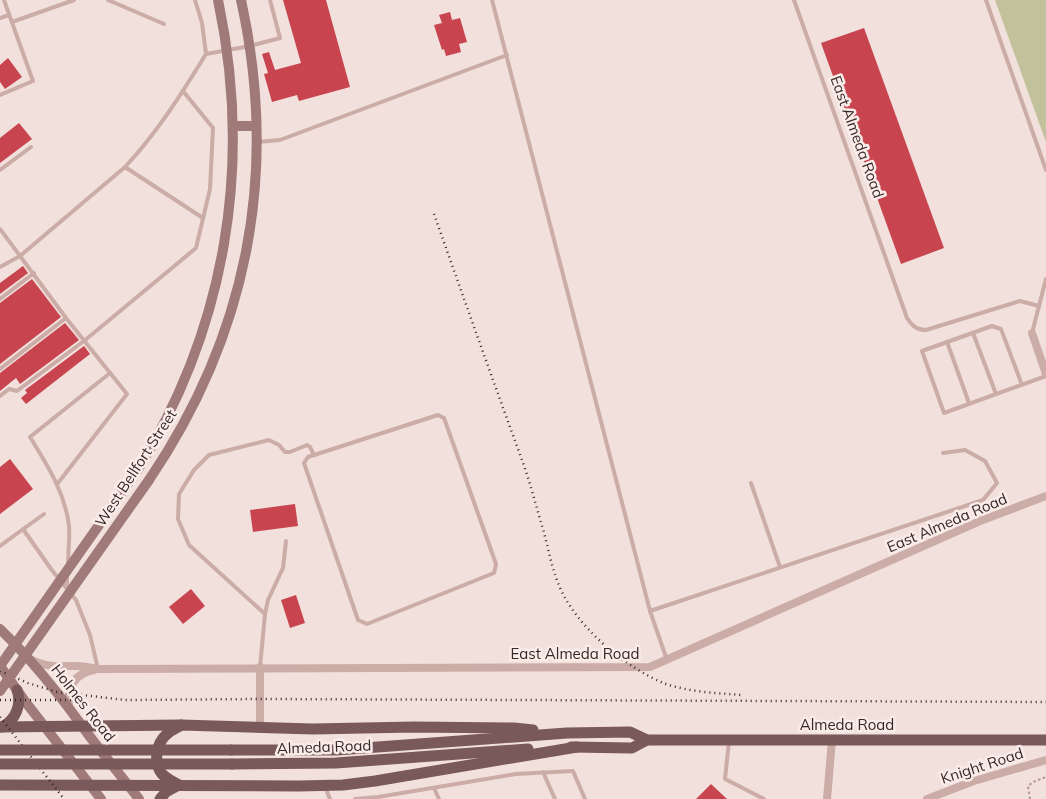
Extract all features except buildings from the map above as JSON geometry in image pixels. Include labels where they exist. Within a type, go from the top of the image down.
[{"type":"main road","name":"West Bellfort Street","points":[[1,668],[137,471],[161,430],[196,351],[219,271],[228,223],[233,173],[234,126],[228,50],[218,0]]},
{"type":"main road","name":"West Bellfort Street","points":[[0,691],[170,448],[200,393],[232,311],[242,273],[250,229],[257,142],[255,92],[250,46],[241,0]]},
{"type":"main road","points":[[234,126],[256,126]]},
{"type":"main road","name":"Holmes Road","points":[[0,629],[29,658],[69,706],[138,799]]},
{"type":"main road","points":[[1,668],[101,799]]},
{"type":"main road","points":[[1,727],[12,721],[18,707],[19,695],[17,690]]},
{"type":"main road","points":[[179,785],[163,775],[158,768],[157,757],[161,741],[166,734],[181,725]]},
{"type":"main road","points":[[1,727],[181,725],[313,729],[514,728],[567,733]]},
{"type":"main road","name":"Almeda Road","points":[[0,750],[345,749],[567,733],[630,732],[648,740],[1046,740]]},
{"type":"main road","name":"Almeda Road","points":[[0,764],[336,763],[537,748],[632,748],[648,740]]},
{"type":"main road","points":[[0,785],[324,785],[375,781],[577,747]]},
{"type":"main road","points":[[160,799],[166,792],[179,785]]},
{"type":"street","points":[[1032,333],[1046,375]]},
{"type":"street","name":"East Almeda Road","points":[[29,658],[45,665],[80,666],[98,669],[650,667],[980,521],[1046,496]]},
{"type":"street","points":[[260,667],[260,727]]},
{"type":"street","name":"East Almeda Road","points":[[69,706],[69,688],[74,680],[83,673],[98,669]]},
{"type":"street","points":[[827,799],[832,740]]},
{"type":"street","name":"Knight Road","points":[[927,799],[974,782],[1046,760]]},
{"type":"lane","points":[[0,95],[33,81],[4,0]]},
{"type":"lane","points":[[12,22],[74,0]]},
{"type":"lane","points":[[108,0],[164,24]]},
{"type":"lane","points":[[0,267],[20,256],[125,167],[183,91],[206,54],[202,24],[195,0]]},
{"type":"lane","points":[[206,54],[280,38],[270,0]]},
{"type":"lane","points":[[492,0],[650,611],[667,660]]},
{"type":"lane","name":"East Almeda Road","points":[[794,0],[907,318],[912,326],[919,330],[926,330],[1020,302],[1039,306]]},
{"type":"lane","points":[[986,0],[1046,170]]},
{"type":"lane","points":[[0,18],[9,15]]},
{"type":"lane","points":[[257,142],[280,140],[507,55]]},
{"type":"lane","points":[[0,396],[9,389],[16,391],[84,341],[196,248],[210,189],[213,128],[183,91]]},
{"type":"lane","points":[[0,170],[31,147]]},
{"type":"lane","points":[[125,167],[203,218]]},
{"type":"lane","points":[[0,229],[66,318],[127,394],[58,483]]},
{"type":"lane","points":[[0,299],[34,274]]},
{"type":"lane","points":[[1032,333],[1046,279]]},
{"type":"lane","points":[[0,369],[66,318]]},
{"type":"lane","points":[[1022,385],[1001,329],[997,326],[992,326],[922,351],[944,413],[1022,385],[1046,375]]},
{"type":"lane","points":[[973,333],[996,394]]},
{"type":"lane","points":[[947,342],[970,403]]},
{"type":"lane","points":[[67,588],[69,527],[58,483],[30,437],[110,372]]},
{"type":"lane","points":[[438,415],[444,418],[496,564],[494,573],[367,624],[358,620],[304,463],[308,457],[314,455],[438,415]]},
{"type":"lane","points":[[265,614],[189,545],[178,518],[179,494],[194,470],[209,454],[269,440],[279,445],[285,452],[290,452],[307,445],[310,446],[314,455]]},
{"type":"lane","points":[[650,611],[983,500],[997,483],[985,461],[965,450],[943,453]]},
{"type":"lane","points":[[751,483],[780,567]]},
{"type":"lane","points":[[0,546],[44,514]]},
{"type":"lane","points":[[23,529],[76,600],[87,627],[98,669]]},
{"type":"lane","points":[[260,667],[265,614],[268,600],[283,568],[286,540]]},
{"type":"lane","points":[[730,740],[725,779],[764,799]]},
{"type":"lane","points":[[484,763],[487,778]]},
{"type":"lane","points":[[355,799],[378,797],[487,778],[573,771],[585,799]]},
{"type":"lane","points":[[543,772],[555,799]]},
{"type":"lane","points":[[324,785],[330,799]]},
{"type":"lane","points":[[434,788],[439,799]]},
{"type":"path","points":[[1030,799],[1028,786],[1033,782],[1046,778]]},
{"type":"green space","points":[[995,0],[1046,0],[1046,142]]},
{"type":"railway","points":[[434,214],[525,468],[553,570],[566,599],[588,629],[603,643],[618,656],[650,677],[684,689],[741,695]]},
{"type":"railway","points":[[0,671],[28,683],[57,692],[125,700],[1046,702]]},
{"type":"railway","points":[[0,700],[75,700]]},
{"type":"railway","points":[[0,717],[64,799]]}]
